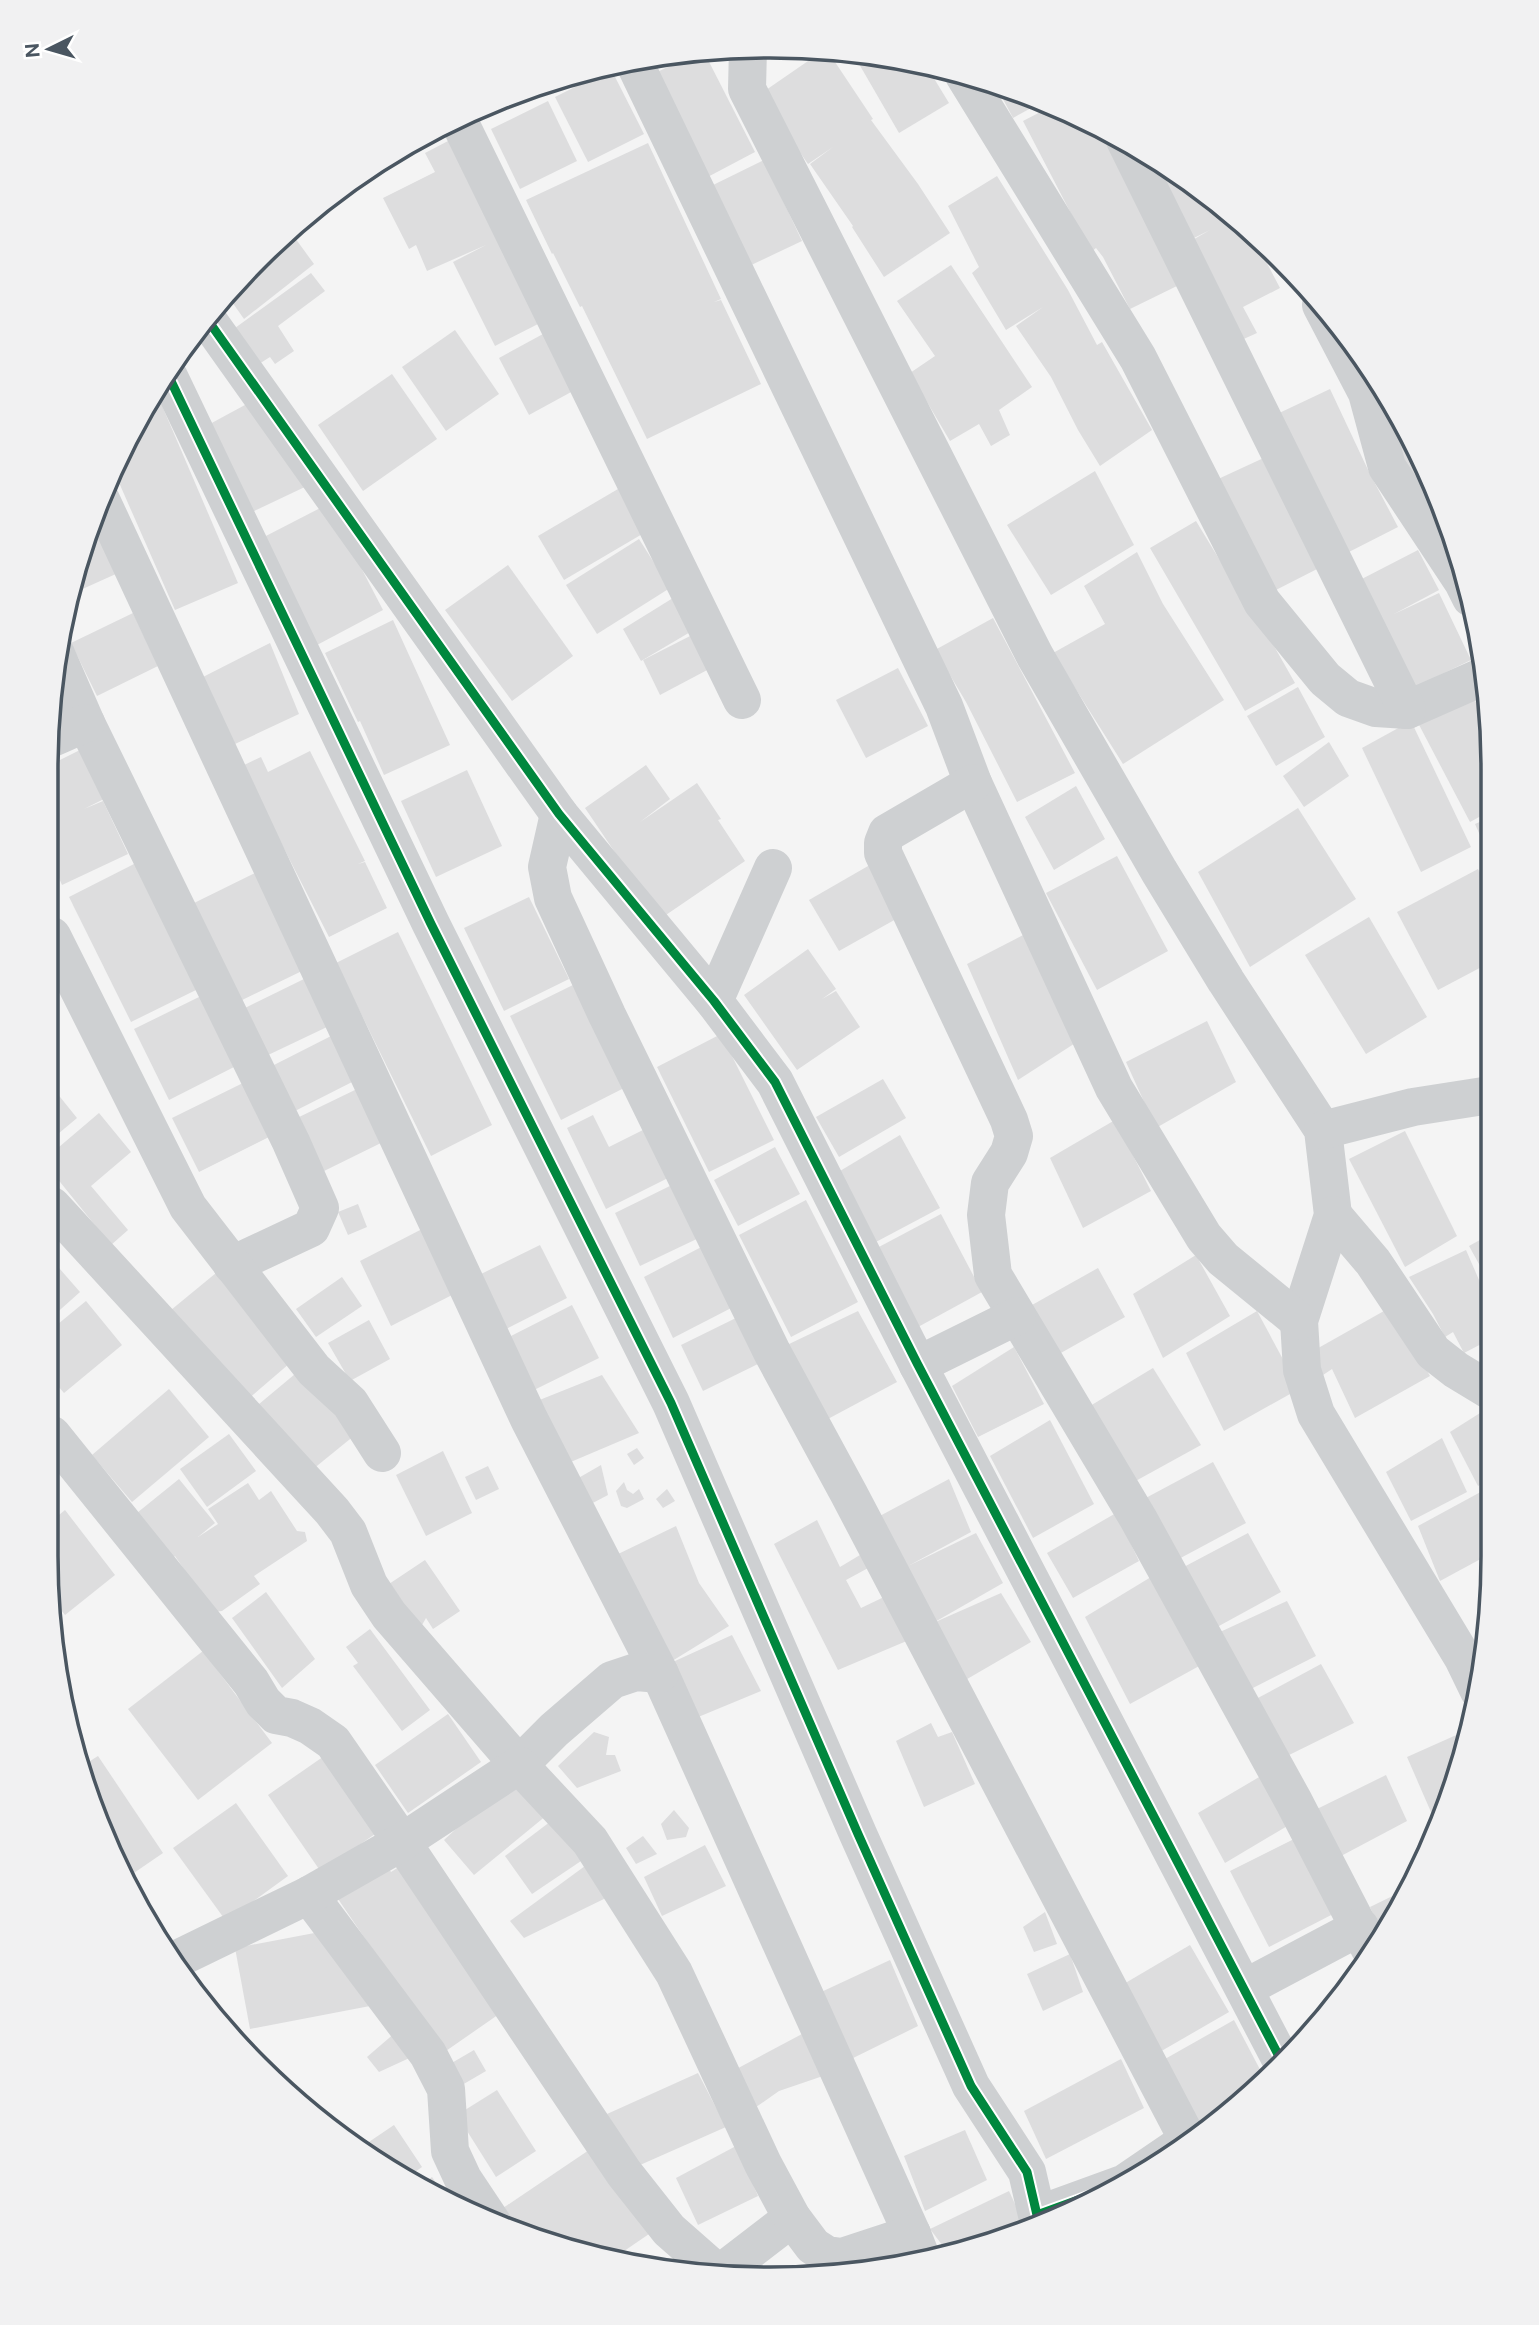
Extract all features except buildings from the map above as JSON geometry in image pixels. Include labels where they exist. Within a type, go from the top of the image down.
[{"type":"street","points":[[748,58],[747,89],[1035,656],[1219,970],[1323,1130],[1333,1215],[1299,1321],[1302,1370],[1316,1414],[1471,1674]]},
{"type":"street","points":[[638,70],[944,706],[973,783],[1114,1088],[1204,1237],[1223,1259],[1299,1321]]},
{"type":"street","points":[[972,88],[1138,358],[1262,602],[1325,679],[1348,698],[1377,708],[1407,710],[1475,680]]},
{"type":"street","points":[[462,128],[742,700]]},
{"type":"street","points":[[1134,159],[1407,710]]},
{"type":"street","points":[[212,327],[559,814],[714,1001],[775,1082],[918,1365],[1278,2054]]},
{"type":"street","points":[[1346,353],[1367,393],[1387,467],[1450,562]]},
{"type":"street","points":[[172,383],[431,924],[671,1403],[858,1834],[971,2086],[1027,2172],[1037,2215]]},
{"type":"street","points":[[58,1213],[332,1511],[348,1532],[369,1585],[389,1615],[519,1765],[590,1841],[674,1973],[762,2164],[792,2218],[813,2246],[827,2255],[842,2257],[918,2248],[660,1674],[529,1419],[107,512]]},
{"type":"street","points":[[62,692],[69,731],[301,1164],[320,1208],[311,1228],[232,1265]]},
{"type":"street","points":[[973,783],[887,833],[883,853],[1009,1120],[1014,1136],[1009,1153],[990,1183],[986,1215],[993,1275],[1139,1520],[1294,1802],[1365,1938],[1245,1988]]},
{"type":"street","points":[[559,814],[547,867],[553,898],[607,1015],[772,1352],[1184,2133]]},
{"type":"street","points":[[714,1001],[773,868]]},
{"type":"street","points":[[58,948],[188,1207],[314,1370],[350,1403],[382,1452]]},
{"type":"street","points":[[1323,1130],[1413,1107],[1481,1101]]},
{"type":"street","points":[[1333,1215],[1373,1262],[1433,1352],[1481,1385]]},
{"type":"street","points":[[918,1365],[1017,1316]]},
{"type":"street","points":[[58,1443],[251,1682],[262,1702],[276,1715],[310,1726],[333,1742],[624,2173],[669,2230],[707,2264]]},
{"type":"street","points":[[182,1957],[309,1895],[402,1842],[519,1765],[554,1730],[612,1680],[636,1672],[660,1674]]},
{"type":"street","points":[[309,1895],[428,2054],[446,2089],[450,2151],[463,2179],[481,2206]]},
{"type":"street","points":[[732,2266],[792,2218]]},
{"type":"cycle path","points":[[212,327],[559,814],[714,1001],[775,1082],[918,1365],[1278,2054]]},
{"type":"cycle path","points":[[172,383],[431,924],[671,1403],[858,1834],[971,2086],[1027,2172],[1037,2215]]}]
